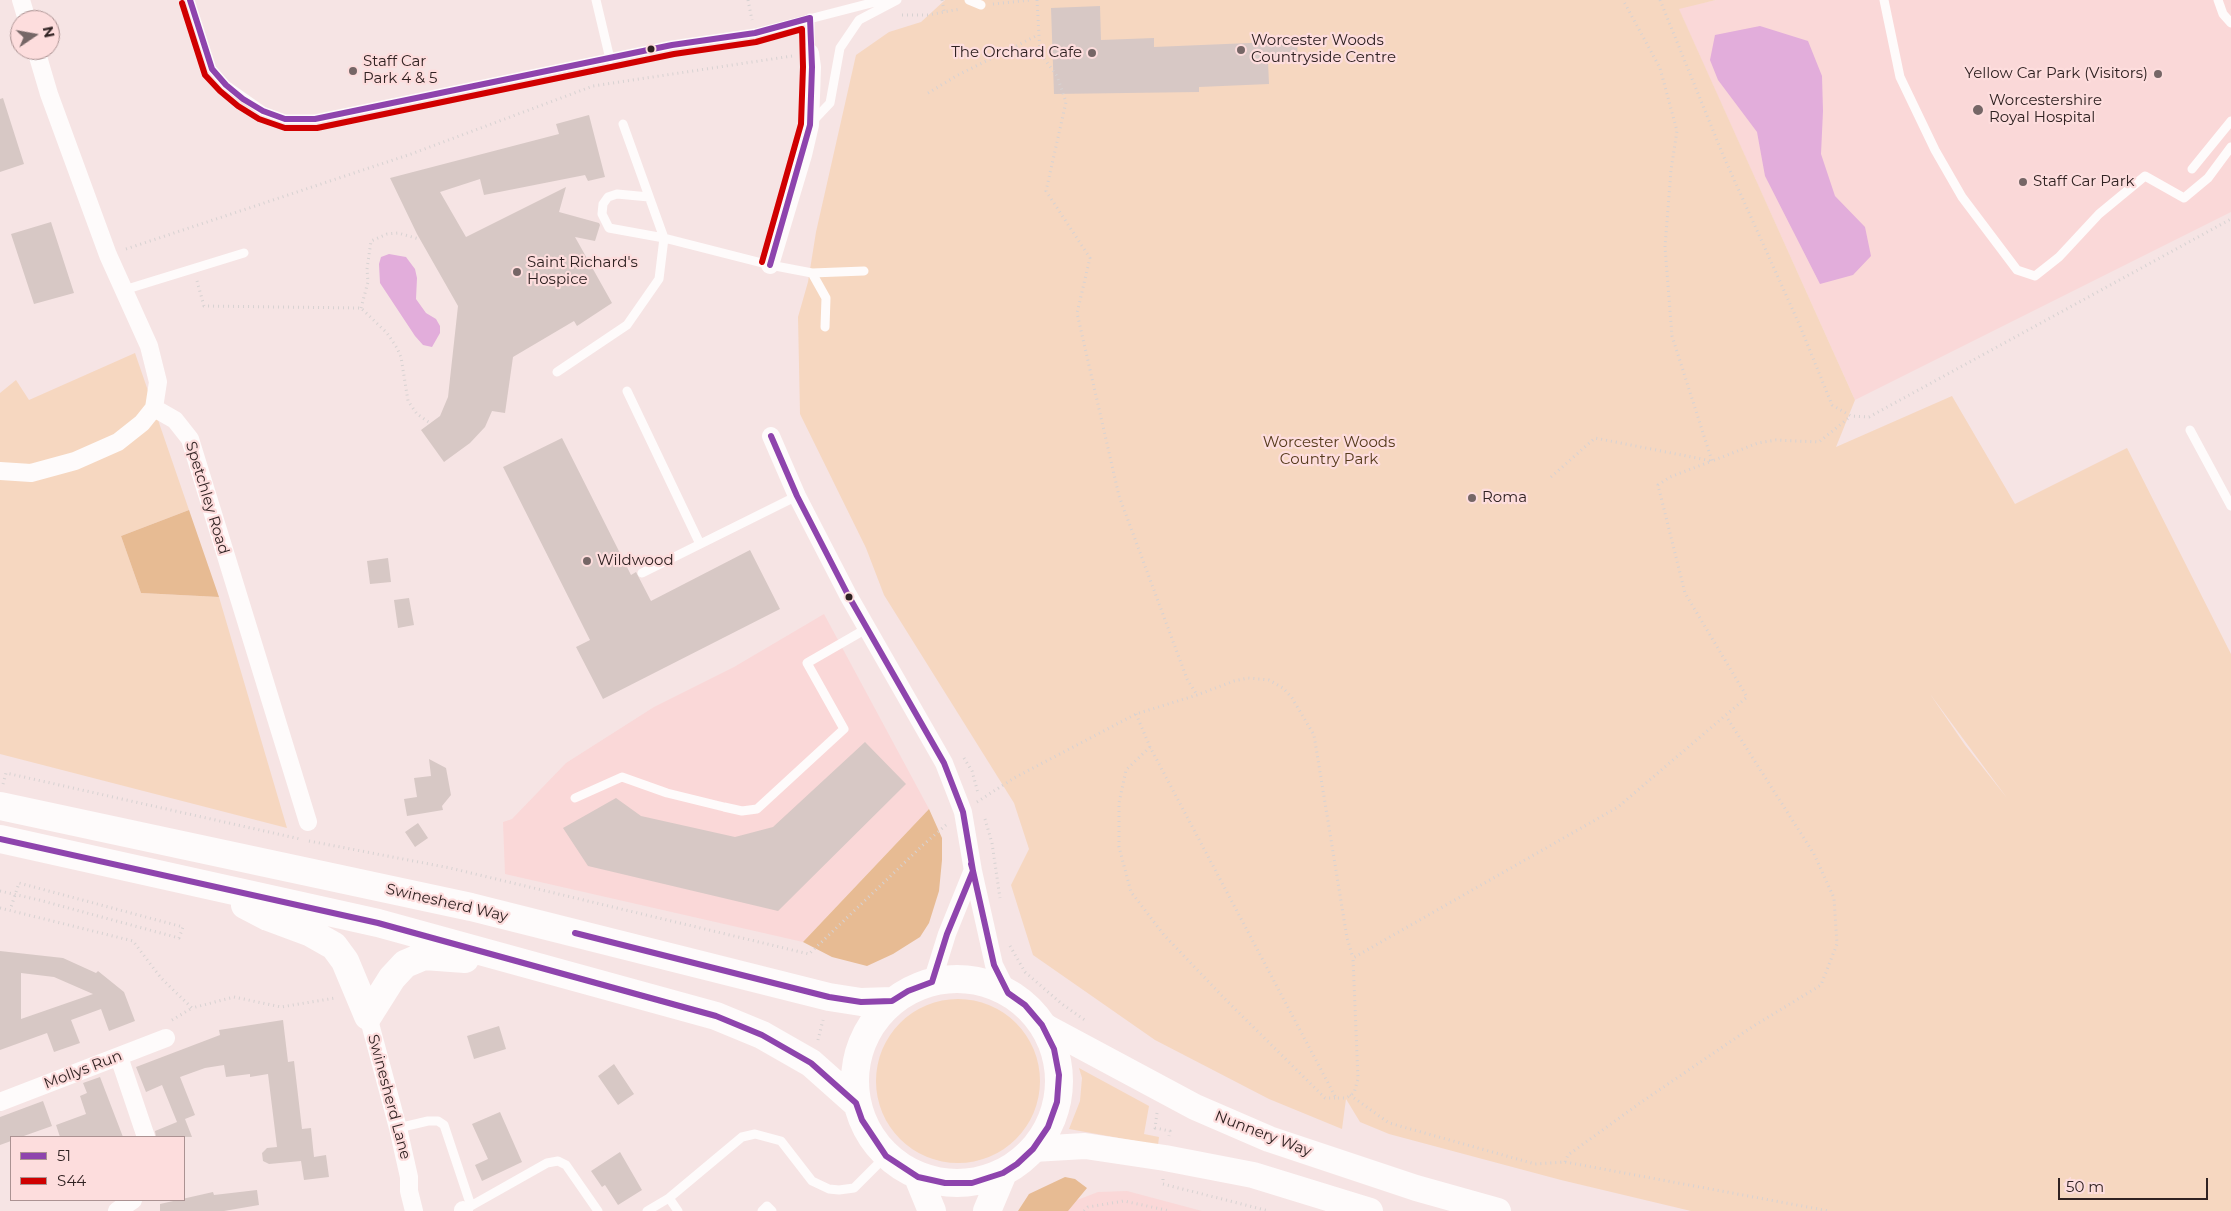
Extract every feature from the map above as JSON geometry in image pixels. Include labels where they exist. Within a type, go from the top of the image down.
[{"type":"highway","name":"Swinesherd Way","points":[[1,798],[471,907],[829,997],[861,1002],[892,1001]]},
{"type":"highway","points":[[0,839],[378,923],[716,1016],[762,1035],[812,1063],[856,1103]]},
{"type":"highway","points":[[210,887],[268,917],[311,933],[334,946],[345,961],[368,1016]]},
{"type":"highway","points":[[368,1016],[375,1002],[392,978],[405,964],[424,956],[448,956],[475,960],[716,1016]]},
{"type":"highway","points":[[968,980],[986,983],[1008,992],[1025,1005],[1042,1025],[1054,1049],[1059,1075],[1057,1102],[1048,1127],[1033,1149],[1017,1164],[1003,1173],[972,1183],[944,1183],[918,1176],[897,1165],[886,1156],[862,1120],[856,1103],[855,1078],[859,1050],[870,1025],[892,1001],[908,991],[932,982],[968,980]]},
{"type":"highway","points":[[987,1211],[1003,1173]]},
{"type":"highway","points":[[918,1176],[932,1211]]},
{"type":"main road","name":"Nunnery Way","points":[[1042,1025],[1168,1093],[1268,1139],[1416,1188],[1498,1211]]},
{"type":"main road","points":[[1033,1149],[1085,1146],[1165,1158],[1253,1175],[1370,1211]]},
{"type":"street","points":[[770,265],[803,155],[810,125],[812,68],[810,53]]},
{"type":"street","points":[[0,471],[31,473],[75,461],[118,442],[142,423],[154,408],[158,382],[148,346],[108,255],[49,94],[39,60]]},
{"type":"street","name":"Spetchley Road","points":[[154,408],[175,420],[190,439],[308,822]]},
{"type":"street","points":[[772,436],[797,496],[866,629],[944,763],[963,812],[972,872],[994,965],[1008,992]]},
{"type":"street","points":[[932,982],[947,934],[960,908],[972,872]]},
{"type":"street","name":"Swinesherd Lane","points":[[368,1016],[398,1128],[409,1177],[409,1191],[414,1211]]},
{"type":"street","name":"Mollys Run","points":[[0,1102],[166,1038]]},
{"type":"street","points":[[119,1057],[146,1136]]},
{"type":"street","name":"Swinesherd Lane","points":[[409,1177],[416,1189],[422,1211]]},
{"type":"street","points":[[117,1211],[132,1201]]},
{"type":"lane","points":[[190,0],[212,69],[226,85],[243,99],[263,111],[285,119],[315,119],[672,45],[755,33],[883,0]]},
{"type":"lane","points":[[596,0],[610,59]]},
{"type":"lane","points":[[810,125],[830,103],[840,48],[859,20],[897,0]]},
{"type":"lane","points":[[969,0],[981,6]]},
{"type":"lane","points":[[1884,0],[1900,77],[1935,150],[1962,197],[2017,270],[2035,276],[2059,257],[2099,214],[2145,176],[2184,198],[2208,178],[2231,147]]},
{"type":"lane","points":[[2218,0],[2224,14],[2231,23]]},
{"type":"lane","points":[[810,18],[810,53]]},
{"type":"lane","points":[[2192,169],[2231,121]]},
{"type":"lane","points":[[557,372],[627,325],[659,279],[664,238],[623,124]]},
{"type":"lane","points":[[649,197],[617,194],[608,197],[603,204],[602,214],[609,228],[664,238],[770,265],[812,273],[864,271]]},
{"type":"lane","points":[[124,290],[244,253]]},
{"type":"lane","points":[[812,273],[826,298],[825,327]]},
{"type":"lane","points":[[627,391],[700,544]]},
{"type":"lane","points":[[2190,430],[2231,506]]},
{"type":"lane","points":[[642,573],[797,496]]},
{"type":"lane","points":[[575,798],[622,777],[667,793],[724,807],[742,811],[757,809],[844,729],[807,663],[866,629]]},
{"type":"lane","points":[[398,1128],[428,1121],[438,1121],[444,1125],[465,1210],[547,1162],[558,1161],[566,1166],[598,1211]]},
{"type":"lane","points":[[647,1211],[668,1198],[742,1137],[755,1134],[781,1141],[812,1181],[829,1189],[854,1188],[886,1156]]},
{"type":"lane","points":[[668,1198],[678,1211]]},
{"type":"lane","points":[[762,1211],[767,1206],[772,1211]]},
{"type":"path","points":[[748,0],[755,33]]},
{"type":"path","points":[[942,0],[944,11]]},
{"type":"path","points":[[898,15],[928,15],[944,11],[1031,0]]},
{"type":"path","points":[[1037,0],[1040,53],[1057,76],[1066,102],[1046,191],[1090,258],[1077,313],[1119,496],[1187,679],[1197,695]]},
{"type":"path","points":[[1624,0],[1660,68],[1677,131],[1671,170],[1665,247],[1672,336],[1712,461]]},
{"type":"path","points":[[1660,0],[1723,155],[1800,326],[1832,405],[1851,416],[1869,417],[2231,219]]},
{"type":"path","points":[[928,93],[958,74],[1038,35]]},
{"type":"path","points":[[108,255],[411,154],[593,86],[810,53]]},
{"type":"path","points":[[361,308],[367,289],[370,241],[387,234],[398,233],[420,239]]},
{"type":"path","points":[[194,268],[204,306],[361,308],[387,333],[397,348],[401,357],[408,401],[417,414],[430,423]]},
{"type":"path","points":[[1353,958],[1618,807],[1747,697],[1684,593],[1658,485],[1670,477],[1758,443],[1776,440],[1819,442],[1851,416]]},
{"type":"path","points":[[1551,477],[1595,438],[1712,461]]},
{"type":"path","points":[[1,798],[6,773],[302,840],[450,868],[809,954],[923,845],[963,812],[1014,778],[1136,714],[1241,679],[1269,680],[1283,688],[1292,698],[1314,735],[1347,938],[1353,958],[1358,1079],[1354,1093],[1346,1098],[1324,1098],[1164,935],[1131,892],[1119,847],[1119,802],[1126,770],[1150,748]]},
{"type":"path","points":[[1136,714],[1150,748],[1336,1098]]},
{"type":"path","points":[[1565,1162],[1568,1155],[1640,1104],[1752,1027],[1821,985],[1838,944],[1834,898],[1814,854],[1726,716]]},
{"type":"path","points":[[962,754],[972,771],[982,809]]},
{"type":"path","points":[[984,817],[992,842],[1000,901]]},
{"type":"path","points":[[0,891],[179,938],[183,927],[19,884],[10,910]]},
{"type":"path","points":[[0,908],[133,940],[161,978],[192,1008],[234,998],[280,1007],[330,998],[343,1000]]},
{"type":"path","points":[[1006,940],[1025,972],[1062,1004],[1094,1026]]},
{"type":"path","points":[[812,1063],[829,997]]},
{"type":"path","points":[[1165,1158],[1170,1131],[1155,1128],[1156,1115],[1168,1093]]},
{"type":"path","points":[[1350,1095],[1389,1122],[1535,1164],[1565,1162],[1830,1211]]},
{"type":"path","points":[[1163,1184],[1269,1211]]},
{"type":"path","points":[[1084,1211],[1088,1207],[1124,1201],[1170,1211]]},
{"type":"shaded area","name":"Worcestershire Royal Hospital","points":[[1716,0],[2231,0],[2231,212],[1855,400],[1678,8]]},
{"type":"shaded area","points":[[1760,26],[1808,41],[1822,76],[1821,154],[1835,196],[1865,227],[1871,256],[1853,275],[1820,284],[1765,176],[1757,132],[1718,80],[1710,60],[1715,35]]},
{"type":"shaded area","points":[[389,254],[406,257],[415,269],[417,278],[416,299],[426,313],[436,319],[440,326],[440,333],[432,347],[423,345],[415,336],[380,283],[379,264],[381,257]]},
{"type":"shaded area","points":[[189,510],[219,597],[141,593],[121,536]]},
{"type":"shaded area","points":[[824,614],[929,809],[803,942],[505,874],[503,822],[512,819],[566,763],[654,707],[734,667]]},
{"type":"shaded area","points":[[929,809],[942,838],[942,860],[939,891],[929,923],[920,937],[893,954],[867,966],[832,957],[803,942]]},
{"type":"shaded area","points":[[1065,1177],[1075,1179],[1087,1188],[1068,1211],[1018,1211],[1029,1194]]},
{"type":"shaded area","points":[[1127,1191],[1202,1211],[1057,1211],[1064,1205],[1098,1192]]},
{"type":"green space","name":"Worcester Woods Country Park","points":[[945,0],[1716,0],[1679,9],[1855,400],[1836,447],[1952,396],[2015,504],[2127,448],[2231,654],[2231,1211],[1691,1211],[1561,1180],[1389,1134],[1360,1122],[1346,1099],[1342,1129],[1269,1099],[1155,1040],[1033,955],[1011,885],[1029,849],[1014,803],[884,595],[866,548],[800,414],[798,317],[808,282],[816,232],[856,55],[889,32],[921,22]],"holes":[[[1930,694],[2007,798],[1965,745]]]},
{"type":"green space","points":[[135,353],[189,510],[121,536],[141,593],[219,597],[287,828],[0,754],[0,393],[16,380],[29,400]]},
{"type":"green space","points":[[966,999],[982,1002],[997,1008],[1022,1029],[1031,1042],[1037,1057],[1040,1081],[1039,1097],[1031,1120],[1010,1145],[997,1154],[982,1160],[950,1163],[934,1160],[912,1150],[889,1127],[877,1097],[876,1073],[879,1057],[889,1035],[912,1012],[942,1000]]},
{"type":"green space","points":[[1079,1068],[1149,1106],[1144,1134],[1159,1137],[1158,1145],[1069,1129],[1080,1101],[1082,1078]]},
{"type":"building","name":"Worcester Woods Countryside Centre","points":[[1100,6],[1101,40],[1154,38],[1154,47],[1297,41],[1298,60],[1268,61],[1269,84],[1199,87],[1199,92],[1054,94],[1051,8]]},
{"type":"building","points":[[3,98],[24,164],[0,172],[0,99]]},
{"type":"building","name":"Saint Richard's Hospice","points":[[589,115],[605,177],[588,181],[585,175],[484,195],[480,179],[440,192],[466,237],[566,187],[559,212],[599,223],[600,225],[595,241],[575,237],[612,303],[577,326],[574,321],[513,357],[505,413],[492,411],[485,427],[470,443],[444,462],[421,430],[440,416],[448,397],[458,306],[417,234],[390,178],[559,134],[556,124]]},
{"type":"building","points":[[51,222],[74,293],[34,304],[11,234]]},
{"type":"building","name":"Wildwood","points":[[562,438],[631,575],[636,572],[651,601],[750,550],[780,609],[603,699],[576,647],[590,640],[503,467]]},
{"type":"building","points":[[388,558],[391,582],[370,584],[367,561]]},
{"type":"building","points":[[409,598],[414,625],[398,628],[394,600]]},
{"type":"building","points":[[865,742],[906,784],[778,911],[588,866],[563,828],[616,798],[641,816],[735,837],[773,827]]},
{"type":"building","points":[[429,759],[446,768],[451,795],[442,806],[443,810],[407,816],[404,799],[417,797],[414,778],[431,776]]},
{"type":"building","points":[[418,823],[428,838],[415,847],[405,832]]},
{"type":"building","points":[[0,951],[63,958],[96,973],[98,971],[124,992],[135,1021],[109,1031],[101,1009],[71,1020],[80,1043],[54,1052],[47,1033],[0,1050]],"holes":[[[21,973],[54,977],[93,994],[21,1019]]]},
{"type":"building","points":[[283,1020],[288,1062],[294,1061],[302,1129],[311,1128],[314,1157],[326,1155],[329,1177],[304,1180],[301,1161],[269,1164],[263,1161],[262,1153],[267,1148],[277,1147],[268,1074],[250,1077],[250,1074],[226,1077],[224,1065],[205,1068],[180,1077],[195,1115],[185,1119],[192,1137],[156,1136],[155,1131],[177,1122],[162,1085],[146,1092],[136,1067],[220,1035],[219,1030]]},
{"type":"building","points":[[499,1026],[506,1049],[474,1059],[467,1036]]},
{"type":"building","points":[[614,1064],[634,1094],[618,1105],[598,1076]]},
{"type":"building","points":[[100,1077],[123,1136],[60,1136],[56,1125],[86,1114],[80,1096],[87,1093],[83,1083]]},
{"type":"building","points":[[43,1101],[52,1126],[24,1136],[10,1136],[10,1141],[0,1145],[0,1117]]},
{"type":"building","points":[[500,1112],[522,1162],[482,1181],[475,1165],[488,1159],[472,1124]]},
{"type":"building","points":[[620,1152],[642,1190],[618,1205],[605,1185],[602,1187],[591,1171]]},
{"type":"building","points":[[257,1190],[259,1205],[224,1211],[160,1211],[160,1204],[185,1201],[185,1198],[213,1192],[214,1195]]},
{"type":"transit line","name":"51","points":[[190,0],[212,69],[226,85],[243,99],[263,111],[285,119],[315,119],[672,45],[755,33],[810,18]]},
{"type":"transit line","name":"S44","points":[[182,3],[205,75],[238,106],[259,119],[285,128],[317,128],[674,54],[756,42],[802,29],[801,124],[762,262]]},
{"type":"transit line","name":"51","points":[[770,265],[810,125],[812,67],[810,18]]},
{"type":"transit line","name":"51","points":[[0,839],[378,923],[716,1016],[762,1035],[811,1063],[856,1103],[862,1120],[886,1156],[918,1177],[945,1183],[972,1183],[1003,1173],[1017,1164],[1033,1149],[1048,1127],[1057,1102],[1059,1075],[1054,1049],[1042,1025],[1025,1005],[1008,993],[994,965],[973,871],[963,812],[944,763],[848,595],[797,496],[771,436]]},
{"type":"transit line","name":"51","points":[[575,933],[829,997],[861,1002],[892,1001],[908,991],[932,982],[947,934],[973,871],[971,864]]},
{"type":"place","name":"Worcester Woods Countryside Centre","points":[[1241,50]]},
{"type":"place","name":"The Orchard Cafe","points":[[1092,53]]},
{"type":"place","name":"Staff Car Park 4 & 5","points":[[353,71]]},
{"type":"place","name":"Yellow Car Park (Visitors)","points":[[2158,74]]},
{"type":"place","name":"Worcestershire Royal Hospital","points":[[1978,110]]},
{"type":"place","name":"Staff Car Park","points":[[2023,182]]},
{"type":"place","name":"Saint Richard's Hospice","points":[[517,272]]},
{"type":"place","name":"Roma","points":[[1472,498]]},
{"type":"place","name":"Wildwood","points":[[587,561]]}]
